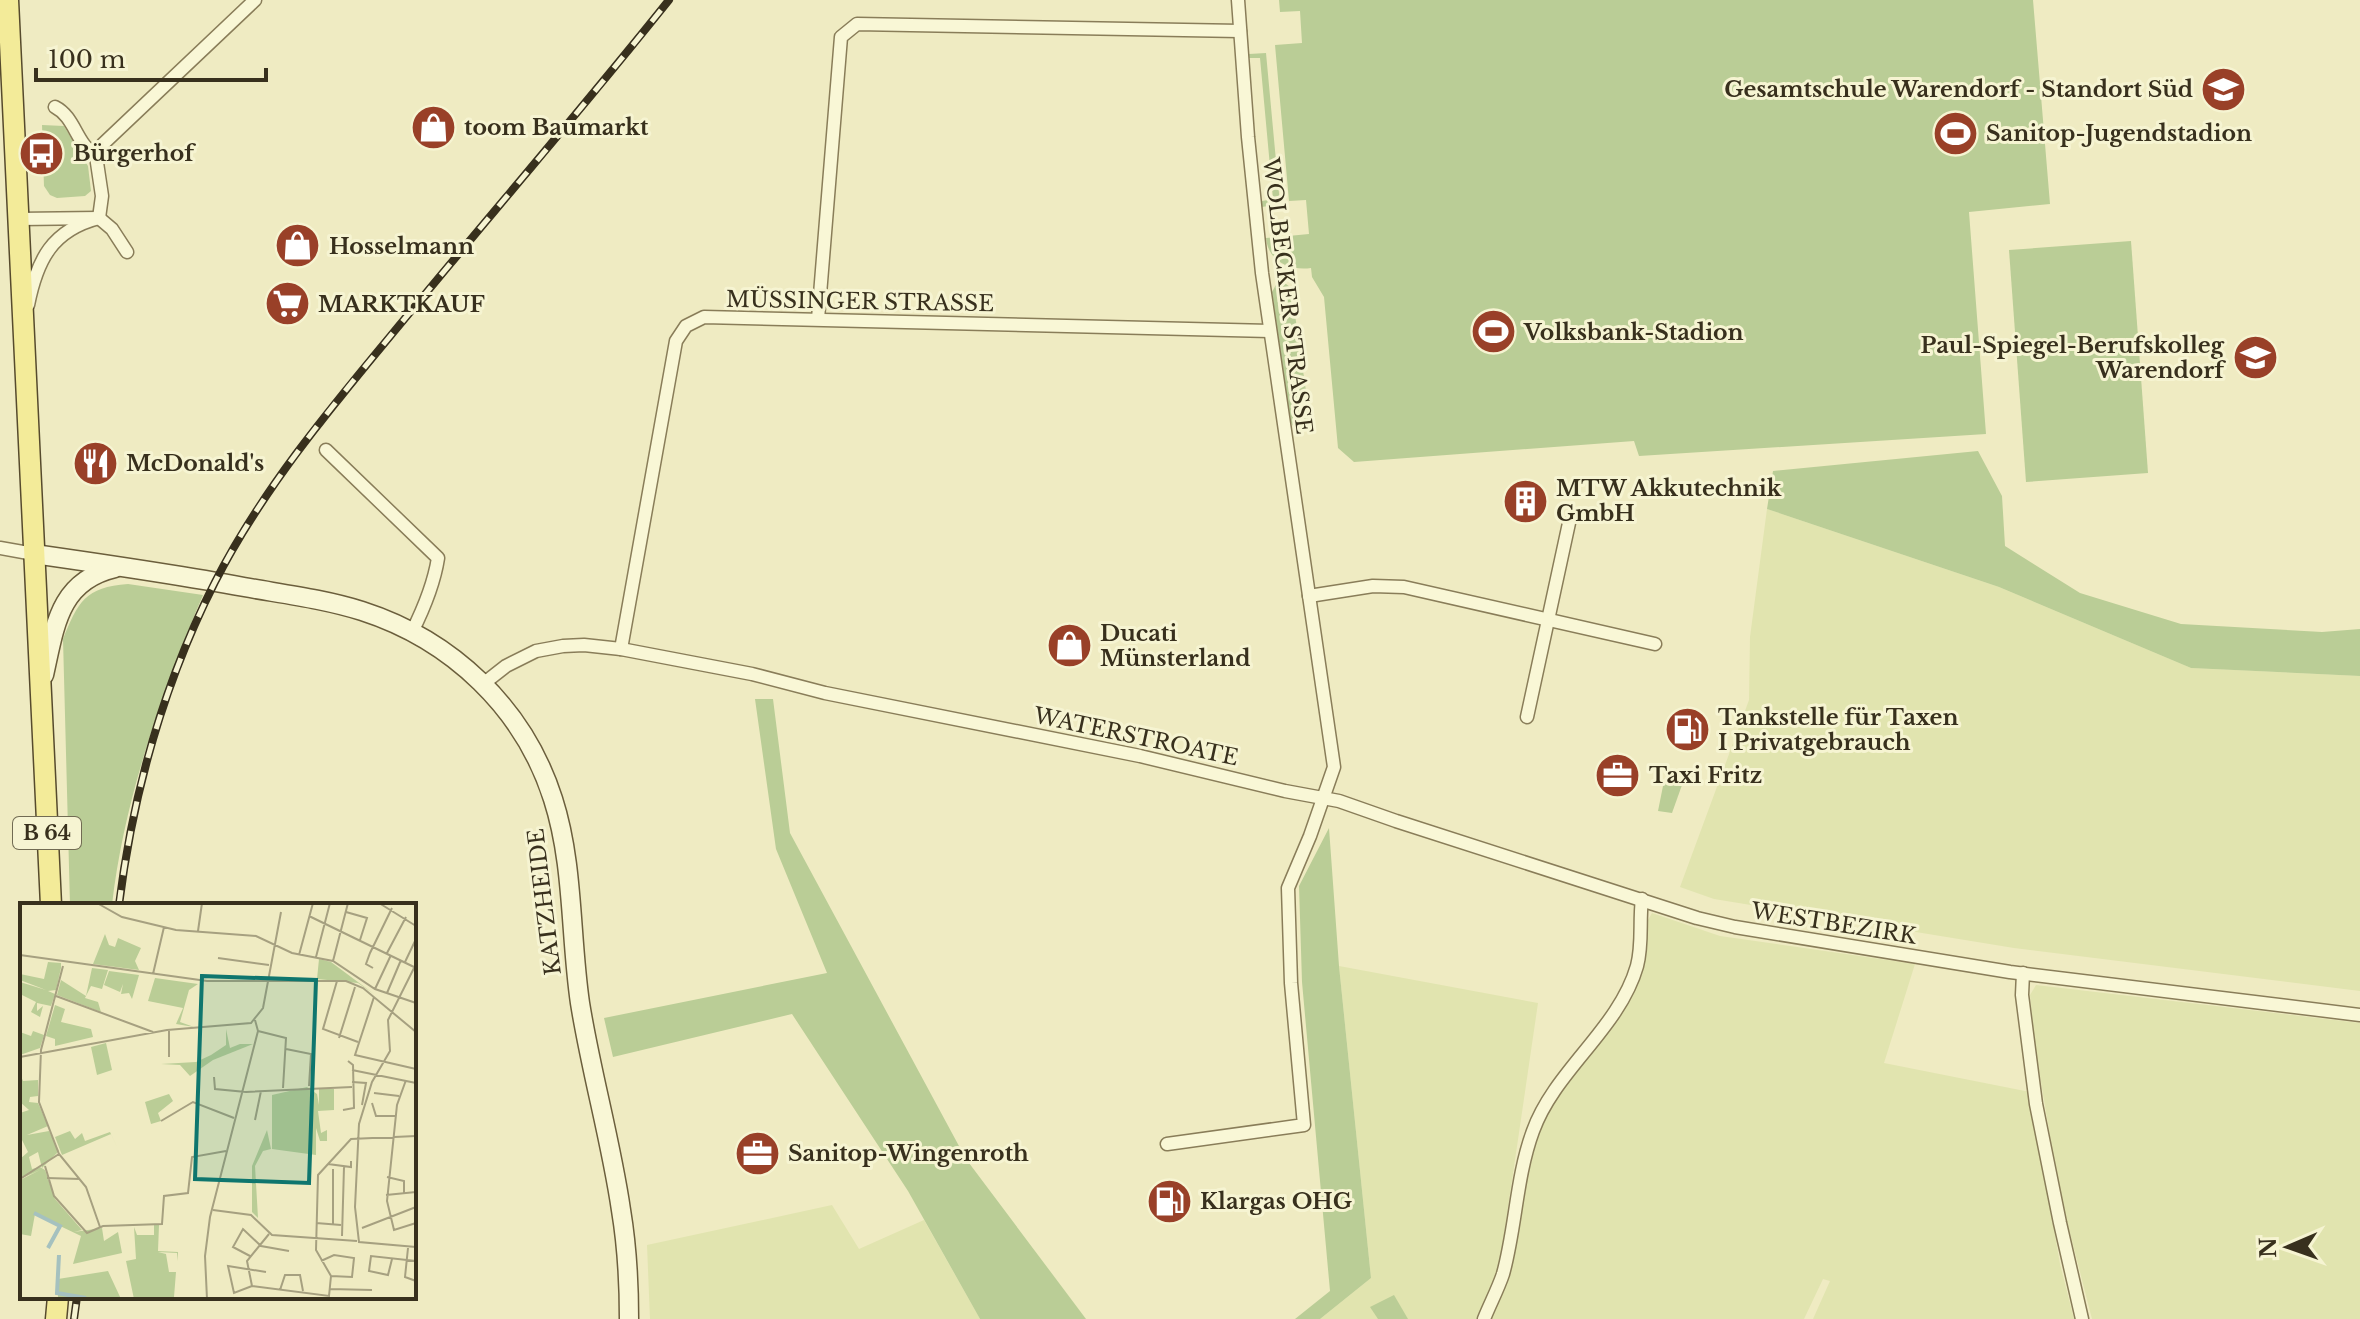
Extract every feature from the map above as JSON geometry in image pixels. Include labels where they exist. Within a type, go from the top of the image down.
[{"type":"main road","name":"B 64","points":[[8,0],[51,903]]},
{"type":"main road","points":[[56,1319],[58,1299]]},
{"type":"street","points":[[99,218],[102,196],[96,156],[103,144],[255,0]]},
{"type":"street","name":"WOLBECKER STRASSE","points":[[1238,0],[1252,185],[1270,331],[1333,754],[1334,767],[1324,798]]},
{"type":"street","points":[[818,319],[841,37],[857,24],[1240,31]]},
{"type":"street","points":[[55,107],[66,114],[84,146],[96,156]]},
{"type":"street","points":[[25,345],[29,299],[45,254],[69,230],[99,218]]},
{"type":"street","points":[[19,219],[99,218],[112,229],[127,252]]},
{"type":"street","name":"MÜSSINGER STRASSE","points":[[621,649],[676,341],[686,326],[704,317],[1270,331]]},
{"type":"street","points":[[326,450],[438,558],[427,600],[412,632]]},
{"type":"street","points":[[1527,717],[1569,523]]},
{"type":"street","points":[[0,548],[34,554]]},
{"type":"street","name":"KATZHEIDE","points":[[34,554],[179,575],[325,602],[372,615],[412,632],[443,650],[483,684],[503,706],[525,737],[543,772],[566,853],[581,1005],[622,1211],[629,1319]]},
{"type":"street","points":[[41,690],[53,632],[66,601],[91,577],[122,567]]},
{"type":"street","points":[[1309,596],[1386,585],[1404,587],[1655,644]]},
{"type":"street","name":"WATERSTROATE","points":[[483,684],[506,666],[536,651],[584,645],[621,649],[752,674],[837,696],[1140,756],[1324,798]]},
{"type":"street","points":[[1167,1144],[1304,1125],[1291,983],[1288,888],[1324,798]]},
{"type":"street","name":"WESTBEZIRK","points":[[1324,798],[1354,805],[1697,918],[1735,927],[2023,973],[2360,1015]]},
{"type":"street","points":[[1484,1319],[1502,1276],[1518,1183],[1534,1127],[1546,1104],[1628,990],[1640,949],[1642,899]]},
{"type":"street","points":[[2023,973],[2022,995],[2036,1104],[2082,1319]]},
{"type":"green space","points":[[1279,0],[2033,0],[2050,204],[1969,212],[1986,434],[1639,456],[1634,441],[1354,462],[1338,448],[1324,297],[1312,277],[1311,268],[1295,268],[1281,263],[1271,253],[1266,238],[1309,234],[1306,200],[1289,201],[1275,45],[1302,43],[1300,11],[1280,12]]},
{"type":"green space","points":[[1266,53],[1280,204],[1262,207],[1262,201],[1273,199],[1260,58],[1249,58],[1249,54]]},
{"type":"green space","points":[[42,125],[64,126],[88,166],[91,191],[85,196],[57,198],[50,195],[44,186]]},
{"type":"green space","points":[[2131,241],[2148,473],[2026,482],[2009,250]]},
{"type":"green space","points":[[1282,281],[1290,287],[1292,294],[1309,412],[1307,423],[1299,429],[1290,420],[1272,292]]},
{"type":"green space","points":[[1978,451],[2002,496],[2005,546],[2080,593],[2181,624],[2322,632],[2360,629],[2360,676],[2191,668],[1999,587],[1767,509],[1773,471]]},
{"type":"green space","points":[[1767,509],[1999,587],[2191,668],[2360,676],[2360,991],[2014,948],[1714,899],[1680,887],[1749,700],[1750,637]]},
{"type":"green space","points":[[128,584],[203,595],[159,708],[135,786],[112,903],[70,903],[63,639],[73,615],[85,599],[92,593]]},
{"type":"green space","points":[[755,699],[773,699],[790,833],[966,1159],[1086,1319],[980,1319],[908,1191],[792,1014],[613,1057],[604,1018],[827,973],[776,849]]},
{"type":"green space","points":[[1664,781],[1682,785],[1672,813],[1658,811]]},
{"type":"green space","points":[[1329,828],[1339,966],[1371,1278],[1320,1319],[1295,1319],[1330,1291],[1302,982],[1299,886]]},
{"type":"green space","points":[[1652,913],[1720,936],[1915,964],[1884,1063],[2030,1092],[2060,1264],[2074,1319],[1813,1319],[1830,1281],[1823,1279],[1804,1319],[1489,1319],[1510,1274],[1521,1206],[1536,1141],[1548,1108],[1634,991]]},
{"type":"green space","points":[[1339,966],[1538,1003],[1498,1276],[1480,1319],[1320,1319],[1371,1278]]},
{"type":"green space","points":[[2036,985],[2360,1023],[2360,1319],[2092,1319],[2059,1190],[2035,1046],[2030,995]]},
{"type":"green space","points":[[832,1205],[859,1249],[924,1220],[980,1319],[650,1319],[647,1245]]},
{"type":"green space","points":[[1394,1295],[1408,1319],[1378,1319],[1370,1307]]},
{"type":"railway","points":[[119,903],[142,780],[166,699],[180,659],[215,582],[255,512],[326,415],[669,0]]},
{"type":"railway","points":[[74,1319],[77,1299]]},
{"type":"place","name":"Gesamtschule Warendorf - Standort Süd","points":[[2224,89]]},
{"type":"place","name":"toom Baumarkt","points":[[433,127]]},
{"type":"place","name":"Sanitop-Jugendstadion","points":[[1955,133]]},
{"type":"place","name":"Bürgerhof","points":[[42,153]]},
{"type":"place","name":"Hosselmann","points":[[298,246]]},
{"type":"place","name":"MARKTKAUF","points":[[287,304]]},
{"type":"place","name":"Volksbank-Stadion","points":[[1493,332]]},
{"type":"place","name":"Paul-Spiegel-Berufskolleg Warendorf","points":[[2255,358]]},
{"type":"place","name":"McDonald's","points":[[95,463]]},
{"type":"place","name":"MTW Akkutechnik GmbH","points":[[1525,501]]},
{"type":"place","name":"Ducati Münsterland","points":[[1069,646]]},
{"type":"place","name":"Tankstelle für Taxen I Privatgebrauch","points":[[1687,730]]},
{"type":"place","name":"Taxi Fritz","points":[[1618,775]]},
{"type":"place","name":"Sanitop-Wingenroth","points":[[757,1153]]},
{"type":"place","name":"Klargas OHG","points":[[1169,1201]]}]
